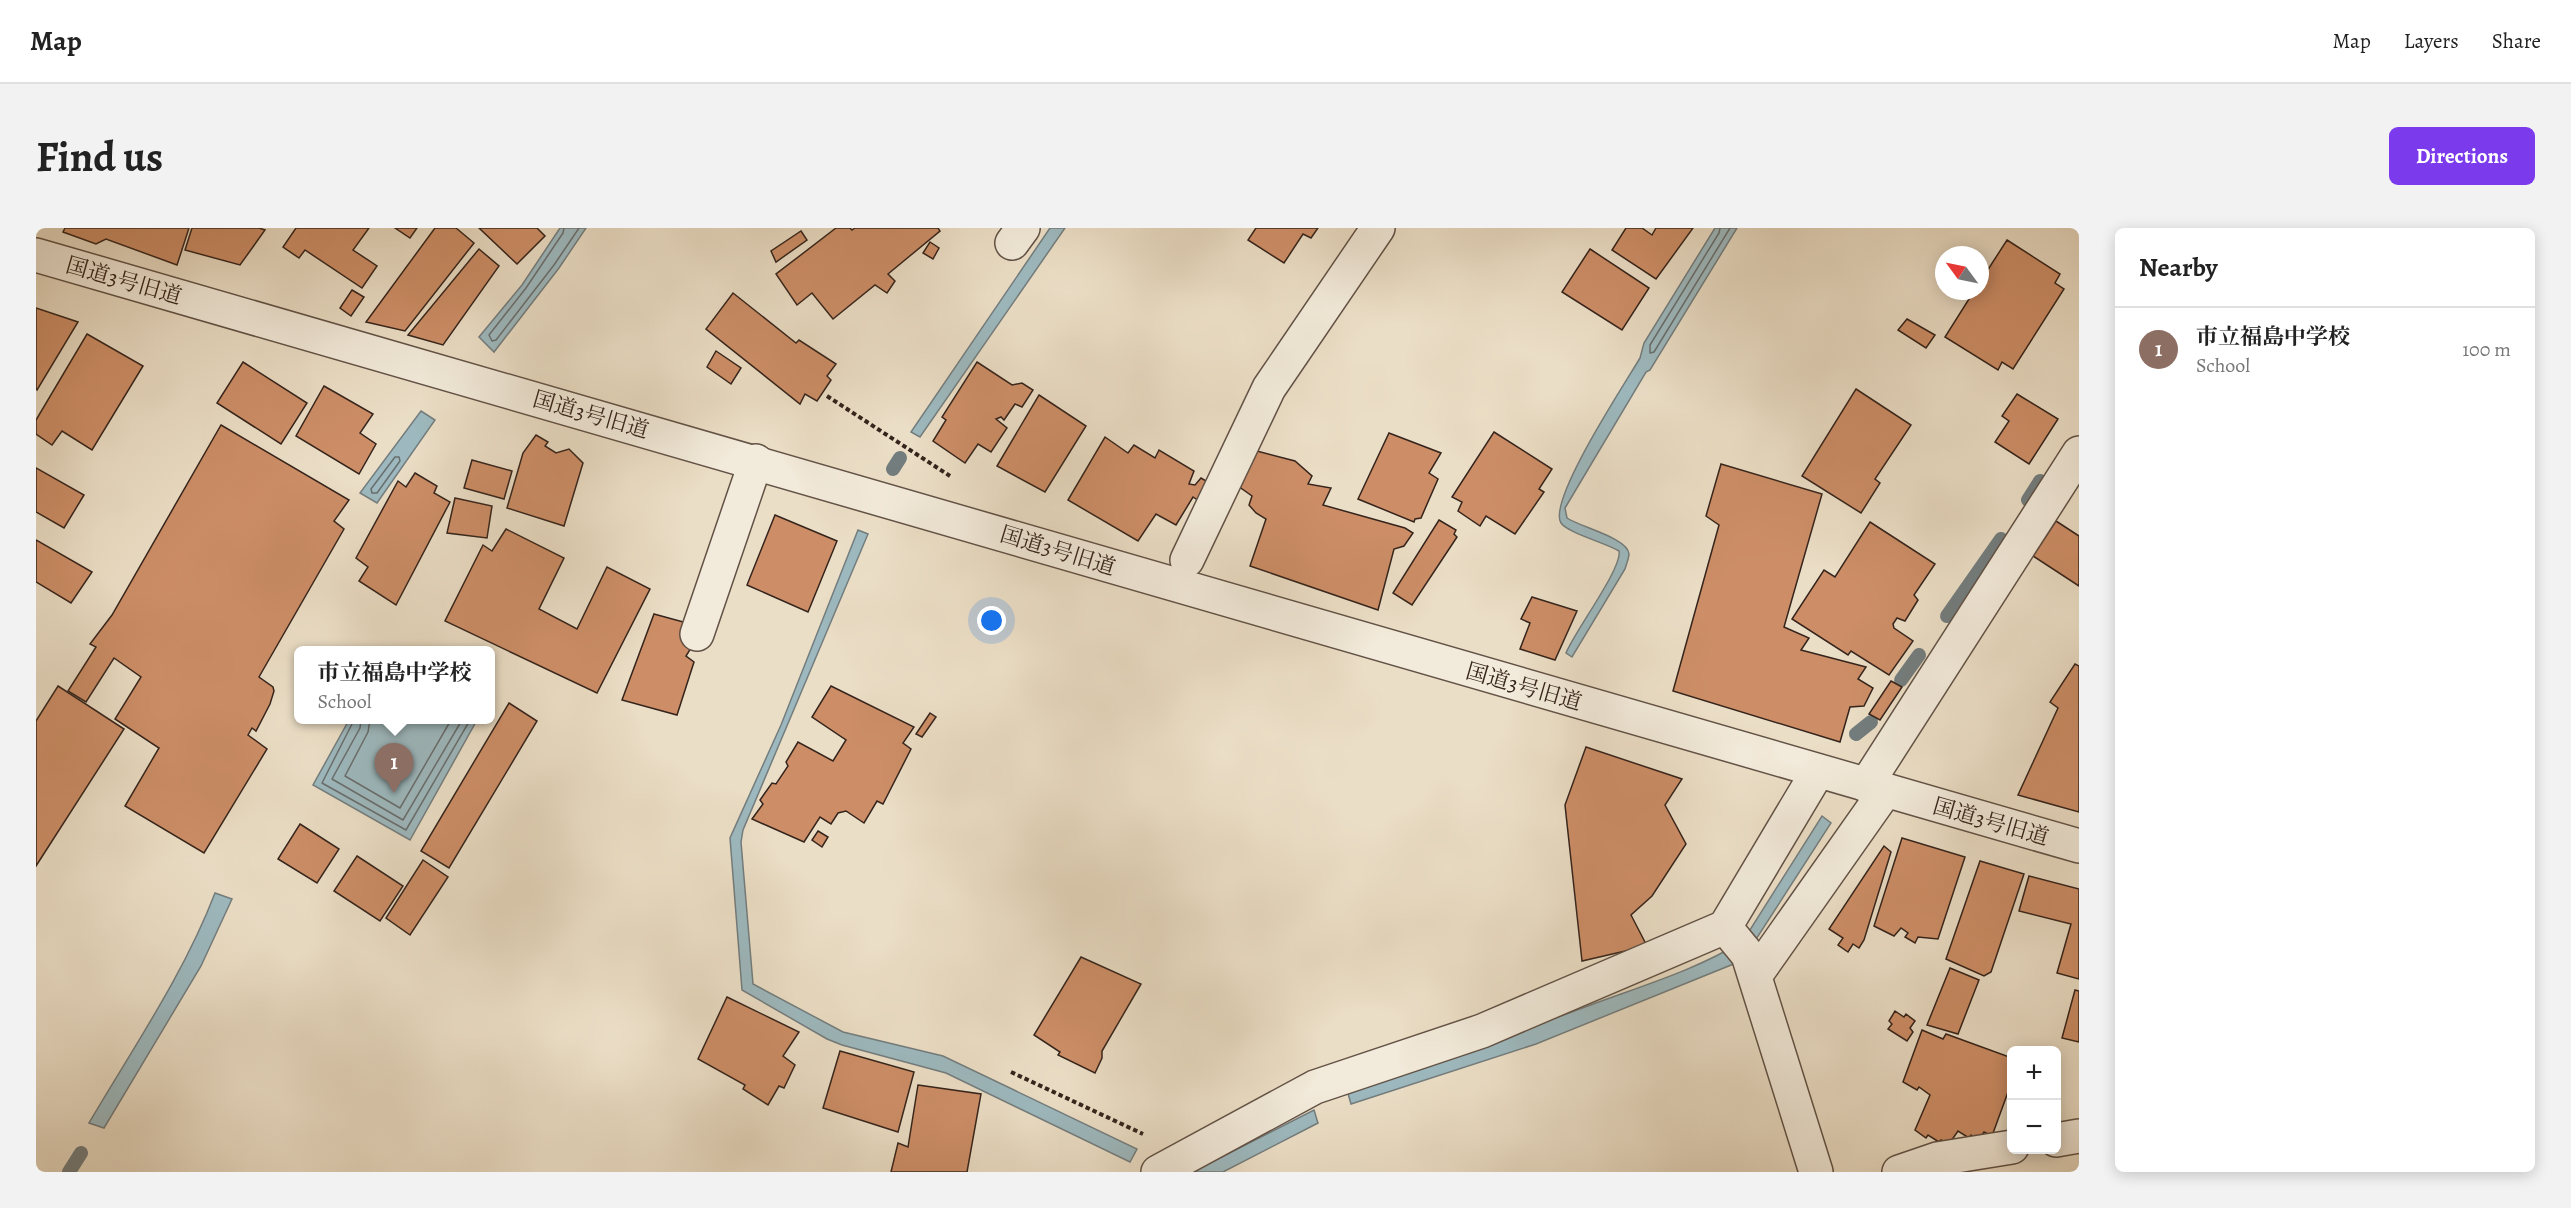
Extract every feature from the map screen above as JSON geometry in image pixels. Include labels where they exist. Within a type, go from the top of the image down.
[{"type":"street","points":[[1188,560],[1269,388],[1378,228]]},
{"type":"street","name":"国道3号旧道","points":[[36,255],[756,461],[2079,846]]},
{"type":"street","points":[[1755,976],[1876,787],[2079,453]]},
{"type":"street","points":[[696,634],[756,461]]},
{"type":"street","points":[[1158,1172],[1315,1087],[1482,1031],[1725,927],[1818,771]]},
{"type":"street","points":[[1725,927],[1748,955],[1816,1172]]},
{"type":"street","points":[[2061,1139],[2079,1136]]},
{"type":"street","points":[[1899,1172],[1937,1159],[2007,1148]]},
{"type":"path","points":[[827,396],[956,480]]},
{"type":"path","points":[[1011,1072],[1188,1156]]},
{"type":"water","points":[[560,228],[586,228],[559,268],[494,352],[479,337],[522,285]]},
{"type":"water","points":[[1050,228],[1065,228],[920,437],[911,432]]},
{"type":"water","points":[[1715,228],[1737,228],[1650,370],[1646,372],[1565,508],[1567,518],[1621,543],[1627,548],[1629,554],[1625,569],[1572,657],[1566,653],[1614,571],[1619,551],[1571,530],[1561,523],[1560,511],[1565,491],[1590,441],[1640,358],[1644,343]]},
{"type":"water","points":[[421,411],[435,420],[377,503],[360,493]]},
{"type":"water","points":[[858,530],[868,534],[743,830],[741,842],[753,984],[843,1032],[943,1056],[1137,1149],[1130,1162],[946,1073],[827,1039],[742,990],[730,838],[781,725]]},
{"type":"water","points":[[347,724],[475,724],[410,840],[313,785]]},
{"type":"water","points":[[1822,816],[1831,823],[1751,947],[1736,963],[1536,1044],[1351,1104],[1347,1090],[1652,983],[1708,960],[1743,941]]},
{"type":"water","points":[[215,893],[232,899],[201,966],[104,1128],[89,1123],[173,982]]},
{"type":"water","points":[[1314,1110],[1318,1123],[1223,1172],[1192,1172]]},
{"type":"building","points":[[65,228],[189,228],[177,265],[106,239],[96,244],[63,232]]},
{"type":"building","points":[[192,228],[259,228],[265,230],[240,265],[185,250]]},
{"type":"building","points":[[296,228],[369,228],[353,250],[377,266],[362,288],[305,250],[299,258],[283,247]]},
{"type":"building","points":[[395,228],[417,228],[410,238]]},
{"type":"building","points":[[435,228],[456,228],[474,243],[405,331],[366,322]]},
{"type":"building","points":[[479,228],[537,228],[545,236],[517,264]]},
{"type":"building","points":[[836,228],[852,230],[855,228],[938,228],[940,231],[888,274],[895,281],[887,293],[875,285],[833,319],[812,293],[797,305],[776,274]]},
{"type":"building","points":[[1256,228],[1318,228],[1311,238],[1303,234],[1284,263],[1248,240]]},
{"type":"building","points":[[1626,228],[1642,228],[1652,235],[1656,228],[1693,228],[1656,279],[1612,250]]},
{"type":"building","points":[[801,231],[807,240],[776,262],[771,251]]},
{"type":"building","points":[[2007,240],[2060,274],[2055,283],[2064,289],[2013,369],[2002,362],[1998,370],[1945,337],[1968,300],[1989,300],[1989,268]]},
{"type":"building","points":[[930,242],[939,248],[933,259],[923,253]]},
{"type":"building","points":[[479,249],[499,266],[443,345],[408,335]]},
{"type":"building","points":[[1590,249],[1649,288],[1622,330],[1562,292]]},
{"type":"building","points":[[352,290],[364,297],[351,316],[340,308]]},
{"type":"building","points":[[733,293],[796,343],[799,340],[836,364],[827,376],[831,380],[817,401],[805,394],[800,404],[706,329]]},
{"type":"building","points":[[36,308],[78,322],[37,390],[36,389]]},
{"type":"building","points":[[1907,319],[1935,335],[1926,348],[1898,330]]},
{"type":"building","points":[[87,334],[143,366],[92,450],[62,431],[52,445],[36,434],[36,420]]},
{"type":"building","points":[[716,351],[741,368],[731,384],[707,367]]},
{"type":"building","points":[[243,362],[307,403],[281,444],[217,403]]},
{"type":"building","points":[[977,362],[1012,385],[1022,383],[1033,390],[1022,407],[1015,404],[1004,420],[1001,417],[996,419],[1007,428],[991,452],[978,444],[965,463],[933,441],[946,420],[942,417]]},
{"type":"building","points":[[324,386],[373,414],[360,433],[376,444],[359,474],[296,436]]},
{"type":"building","points":[[1856,389],[1911,425],[1875,479],[1880,483],[1861,513],[1802,476]]},
{"type":"building","points":[[2017,394],[2058,419],[2029,464],[1995,442],[2009,421],[2002,416]]},
{"type":"building","points":[[1039,395],[1086,426],[1045,492],[997,466]]},
{"type":"building","points":[[221,425],[349,500],[334,521],[344,529],[259,677],[273,687],[274,691],[256,731],[252,728],[248,735],[267,749],[204,853],[125,806],[159,748],[115,719],[141,677],[114,658],[86,702],[68,691],[96,647],[90,644],[112,615]]},
{"type":"building","points":[[1494,432],[1552,469],[1539,489],[1544,492],[1515,534],[1486,516],[1480,526],[1458,511],[1462,502],[1452,497]]},
{"type":"building","points":[[1389,433],[1441,453],[1429,473],[1438,479],[1421,518],[1415,519],[1414,522],[1358,499]]},
{"type":"building","points":[[536,435],[548,442],[545,446],[556,453],[569,449],[583,463],[564,526],[507,508],[523,453]]},
{"type":"building","points":[[1105,437],[1128,453],[1134,445],[1155,458],[1159,450],[1194,471],[1189,484],[1195,485],[1201,478],[1213,485],[1202,503],[1193,497],[1176,525],[1156,514],[1138,541],[1068,500]]},
{"type":"building","points":[[1253,450],[1295,461],[1312,476],[1308,484],[1331,488],[1323,505],[1405,528],[1413,533],[1404,546],[1394,549],[1378,610],[1250,566],[1266,519],[1249,505],[1252,496],[1238,486]]},
{"type":"building","points":[[472,460],[512,471],[504,499],[464,488]]},
{"type":"building","points":[[1721,464],[1822,494],[1784,627],[1809,638],[1801,650],[1866,667],[1858,679],[1873,688],[1864,706],[1850,707],[1840,742],[1673,691],[1719,525],[1706,516]]},
{"type":"building","points":[[36,468],[84,495],[64,528],[36,512]]},
{"type":"building","points":[[415,473],[437,486],[434,493],[450,502],[396,605],[359,581],[368,567],[356,558],[398,481],[406,487]]},
{"type":"building","points":[[455,498],[492,506],[487,538],[447,533]]},
{"type":"building","points":[[775,515],[837,541],[808,612],[747,585]]},
{"type":"building","points":[[1439,520],[1456,530],[1454,534],[1457,537],[1412,605],[1393,593]]},
{"type":"building","points":[[2056,521],[2079,536],[2079,586],[2033,556]]},
{"type":"building","points":[[1870,522],[1935,564],[1914,595],[1918,600],[1905,621],[1897,618],[1893,624],[1894,628],[1913,641],[1889,675],[1851,651],[1848,655],[1792,619],[1824,570],[1835,577]]},
{"type":"building","points":[[506,529],[564,558],[539,609],[577,629],[607,567],[650,589],[597,693],[445,621],[483,545],[492,551]]},
{"type":"building","points":[[36,540],[92,572],[71,603],[36,582]]},
{"type":"building","points":[[1532,597],[1577,611],[1555,660],[1520,649],[1530,623],[1521,619]]},
{"type":"building","points":[[654,614],[687,623],[681,639],[691,648],[686,656],[694,662],[677,715],[622,700]]},
{"type":"building","points":[[2075,664],[2079,666],[2079,812],[2018,795],[2058,708],[2050,702]]},
{"type":"building","points":[[1891,681],[1902,687],[1880,720],[1869,714]]},
{"type":"building","points":[[58,686],[124,729],[36,866],[36,721]]},
{"type":"building","points":[[831,686],[914,727],[903,743],[911,749],[883,804],[877,801],[864,823],[846,811],[838,813],[831,824],[820,817],[804,842],[752,819],[763,804],[760,800],[772,783],[776,784],[788,766],[786,762],[798,742],[833,761],[846,740],[812,717]]},
{"type":"building","points":[[509,703],[537,721],[449,868],[421,851]]},
{"type":"building","points":[[930,713],[936,717],[922,737],[916,734]]},
{"type":"building","points":[[1586,747],[1682,779],[1665,805],[1686,844],[1652,896],[1631,915],[1647,946],[1582,961],[1565,805]]},
{"type":"building","points":[[300,824],[339,849],[317,883],[278,859]]},
{"type":"building","points":[[818,831],[828,837],[822,847],[812,840]]},
{"type":"building","points":[[1902,838],[1965,857],[1938,939],[1918,937],[1915,943],[1905,937],[1908,933],[1901,928],[1894,936],[1874,926]]},
{"type":"building","points":[[1884,846],[1891,852],[1864,940],[1859,948],[1853,944],[1848,952],[1838,945],[1843,938],[1829,929]]},
{"type":"building","points":[[357,856],[403,886],[380,921],[334,891]]},
{"type":"building","points":[[423,860],[448,877],[410,935],[386,918]]},
{"type":"building","points":[[1980,861],[2024,874],[1991,972],[1984,976],[1946,959]]},
{"type":"building","points":[[2029,876],[2079,889],[2079,979],[2057,973],[2071,924],[2019,911]]},
{"type":"building","points":[[1081,957],[1141,984],[1102,1051],[1102,1058],[1095,1073],[1058,1055],[1060,1052],[1034,1035]]},
{"type":"building","points":[[1950,968],[1979,980],[1958,1034],[1927,1025]]},
{"type":"building","points":[[2075,990],[2079,991],[2079,1042],[2062,1038]]},
{"type":"building","points":[[727,997],[799,1032],[783,1056],[795,1065],[784,1088],[779,1086],[768,1105],[743,1089],[745,1085],[698,1059]]},
{"type":"building","points":[[1895,1011],[1904,1017],[1906,1014],[1915,1021],[1910,1028],[1913,1032],[1907,1041],[1888,1029],[1892,1024],[1889,1021]]},
{"type":"building","points":[[1922,1030],[1943,1039],[1946,1034],[2007,1056],[2007,1095],[1992,1136],[1984,1132],[1978,1141],[1971,1135],[1969,1138],[1958,1131],[1949,1144],[1941,1140],[1939,1142],[1928,1135],[1926,1138],[1915,1130],[1930,1095],[1919,1087],[1917,1090],[1903,1082]]},
{"type":"building","points":[[840,1051],[914,1072],[898,1132],[823,1108]]},
{"type":"building","points":[[918,1085],[981,1094],[967,1172],[891,1172],[898,1143],[908,1147]]},
{"type":"waterway","points":[[893,469],[900,458]]},
{"type":"waterway","points":[[2028,500],[2040,481]]},
{"type":"waterway","points":[[1947,616],[2001,539]]},
{"type":"waterway","points":[[1901,680],[1919,655]]},
{"type":"waterway","points":[[1856,734],[1871,722]]},
{"type":"waterway","points":[[69,1172],[81,1153]]},
{"type":"place","name":"市立福島中学校","points":[[394,793]]}]
